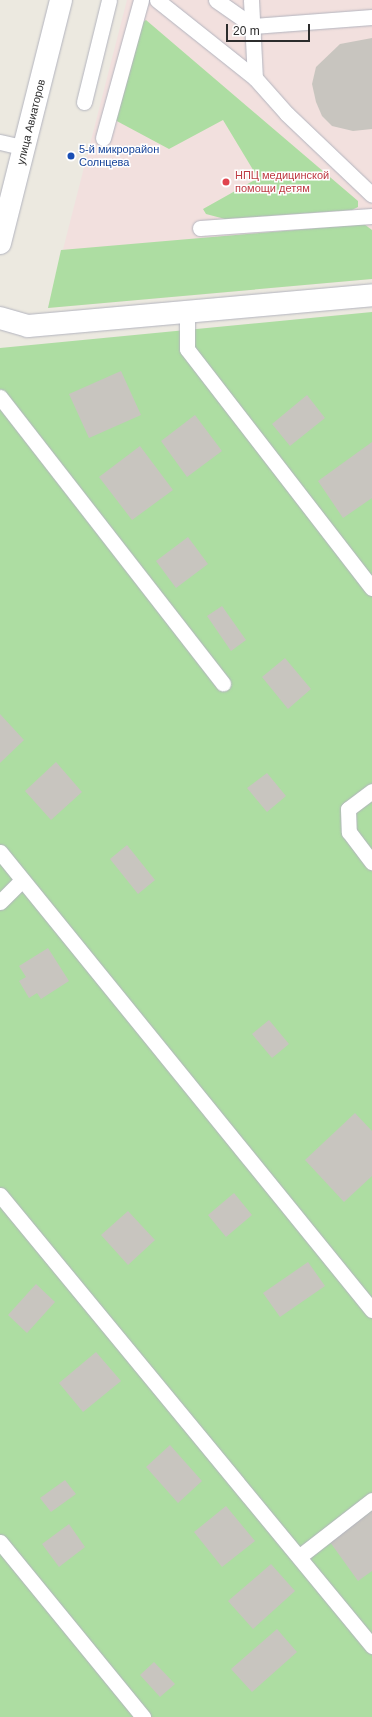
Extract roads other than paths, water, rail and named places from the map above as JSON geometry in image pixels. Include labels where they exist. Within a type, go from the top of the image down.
[{"type":"street","name":"улица Авиаторов","points":[[1,237],[25,148],[60,0]]},
{"type":"street","points":[[0,318],[28,326],[372,295]]},
{"type":"lane","points":[[84,102],[109,0]]},
{"type":"lane","points":[[103,138],[141,0]]},
{"type":"lane","points":[[157,0],[255,78],[287,114],[372,196]]},
{"type":"lane","points":[[216,0],[253,26],[372,17]]},
{"type":"lane","points":[[251,0],[255,78]]},
{"type":"lane","points":[[0,142],[25,148]]},
{"type":"lane","points":[[200,228],[372,216]]},
{"type":"lane","points":[[187,311],[187,349],[372,588]]},
{"type":"lane","points":[[0,397],[223,683]]},
{"type":"lane","points":[[372,791],[348,809],[348,832],[372,862]]},
{"type":"lane","points":[[0,852],[372,1310]]},
{"type":"lane","points":[[0,902],[22,880]]},
{"type":"lane","points":[[0,1195],[300,1556],[372,1646]]},
{"type":"lane","points":[[300,1556],[372,1500]]},
{"type":"lane","points":[[0,1542],[143,1717]]},
{"type":"place","name":"5-й микрорайон Солнцева","points":[[71,156]]},
{"type":"place","name":"НПЦ медицинской помощи детям","points":[[226,182]]}]
